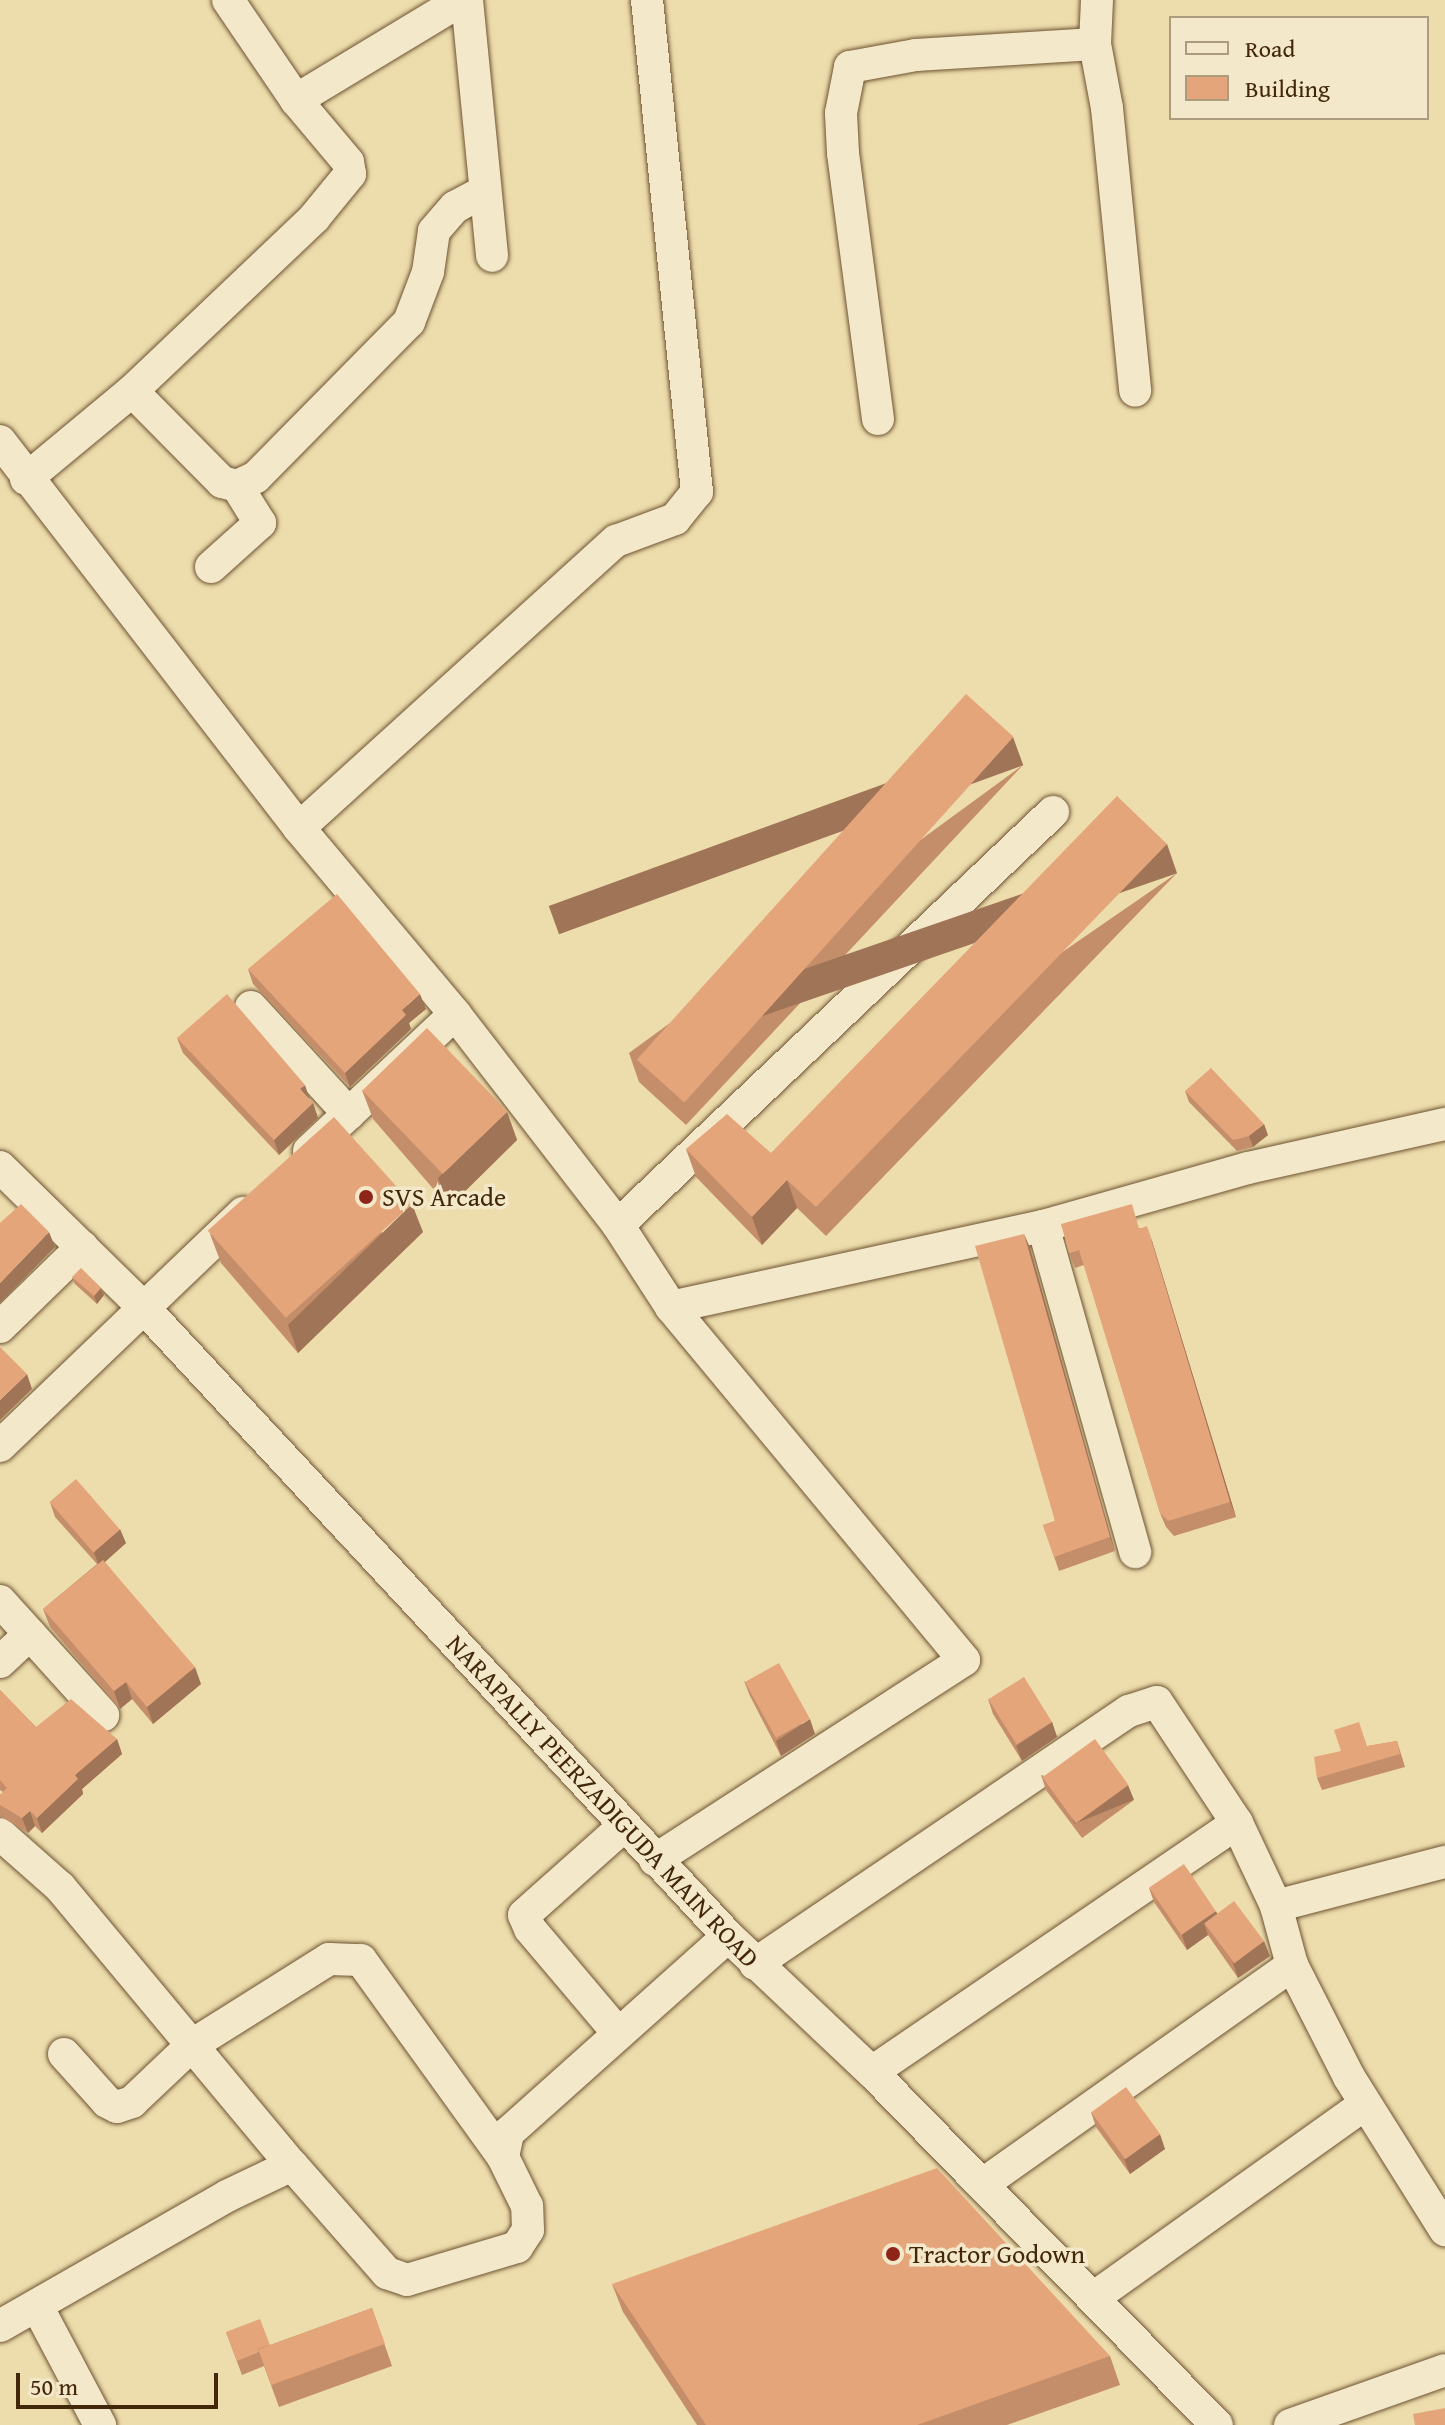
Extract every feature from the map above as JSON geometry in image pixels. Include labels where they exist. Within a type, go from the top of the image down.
[{"type":"street","points":[[228,0],[296,100],[348,162],[350,174],[343,188],[132,391],[10,465],[299,828],[455,1014],[618,1225],[671,1307],[964,1660],[655,1860]]},
{"type":"street","points":[[296,100],[464,0],[492,256]]},
{"type":"street","points":[[299,828],[616,541],[675,519],[697,492],[647,0]]},
{"type":"street","points":[[1097,0],[1095,44],[1107,108],[1135,391]]},
{"type":"street","points":[[878,419],[843,153],[841,113],[850,67],[916,55],[1095,44]]},
{"type":"street","points":[[237,486],[256,477],[409,322],[428,272],[434,231],[455,207],[483,192]]},
{"type":"street","points":[[132,391],[205,470],[237,486],[261,520],[211,567]]},
{"type":"street","points":[[618,1225],[1053,812]]},
{"type":"street","points":[[251,1007],[349,1114]]},
{"type":"street","points":[[0,1446],[455,1014]]},
{"type":"street","points":[[671,1307],[1043,1226],[1248,1168],[1445,1124]]},
{"type":"street","name":"NARAPALLY PEERZADIGUDA MAIN ROAD","points":[[0,1167],[143,1307],[755,1964],[872,2072],[1096,2296],[1217,2425]]},
{"type":"street","points":[[1043,1226],[1135,1552]]},
{"type":"street","points":[[0,1327],[82,1247]]},
{"type":"street","points":[[0,1601],[103,1715]]},
{"type":"street","points":[[0,1662],[30,1634]]},
{"type":"street","points":[[755,1964],[1147,1703],[1157,1702],[1237,1823],[1276,1906],[1292,1965],[1364,2105],[1445,2230]]},
{"type":"street","points":[[872,2072],[1237,1823]]},
{"type":"street","points":[[618,2033],[530,1929],[524,1915],[624,1826]]},
{"type":"street","points":[[0,1834],[60,1887],[192,2045],[292,2165],[387,2273],[407,2280],[517,2247],[528,2230],[527,2206],[503,2157],[361,1960],[329,1959],[192,2045],[132,2102],[117,2107],[107,2102],[64,2054]]},
{"type":"street","points":[[1276,1906],[1445,1862]]},
{"type":"street","points":[[503,2157],[508,2133],[529,2110],[728,1936]]},
{"type":"street","points":[[983,2184],[1292,1965]]},
{"type":"street","points":[[1096,2296],[1364,2105]]},
{"type":"street","points":[[0,2326],[227,2196],[292,2165]]},
{"type":"street","points":[[37,2306],[100,2425]]},
{"type":"street","points":[[1290,2425],[1445,2370]]},
{"type":"building","points":[[966,694],[1014,737],[684,1102],[637,1060]]},
{"type":"building","points":[[1117,796],[1167,844],[816,1207],[787,1180],[752,1217],[686,1149],[727,1114],[771,1153]]},
{"type":"building","points":[[337,894],[420,994],[402,1010],[406,1015],[345,1073],[248,969]]},
{"type":"building","points":[[227,994],[305,1085],[300,1089],[313,1103],[274,1140],[177,1038]]},
{"type":"building","points":[[427,1028],[508,1111],[443,1174],[362,1091]]},
{"type":"building","points":[[1211,1068],[1264,1124],[1249,1136],[1233,1140],[1185,1091]]},
{"type":"building","points":[[334,1117],[412,1204],[286,1318],[208,1231]]},
{"type":"building","points":[[21,1204],[49,1232],[0,1283],[0,1223]]},
{"type":"building","points":[[1132,1204],[1139,1229],[1147,1226],[1230,1502],[1168,1521],[1160,1513],[1079,1250],[1069,1253],[1061,1224]]},
{"type":"building","points":[[1024,1234],[1110,1537],[1054,1557],[1043,1525],[1055,1521],[975,1246]]},
{"type":"building","points":[[81,1268],[101,1288],[94,1296],[72,1277]]},
{"type":"building","points":[[0,1347],[27,1374],[0,1400]]},
{"type":"building","points":[[76,1479],[120,1530],[94,1553],[50,1502]]},
{"type":"building","points":[[103,1560],[195,1667],[147,1707],[126,1682],[114,1691],[43,1609]]},
{"type":"building","points":[[779,1663],[810,1719],[776,1738],[745,1682]]},
{"type":"building","points":[[1024,1677],[1052,1722],[1016,1744],[988,1699]]},
{"type":"building","points":[[0,1690],[36,1727],[71,1699],[117,1739],[75,1775],[78,1779],[37,1818],[30,1811],[22,1818],[0,1805],[0,1795],[7,1788],[0,1780]]},
{"type":"building","points":[[1359,1722],[1367,1746],[1397,1741],[1400,1754],[1317,1778],[1314,1757],[1341,1751],[1334,1730]]},
{"type":"building","points":[[1095,1739],[1129,1785],[1076,1823],[1042,1777]]},
{"type":"building","points":[[1184,1864],[1216,1911],[1181,1935],[1149,1887]]},
{"type":"building","points":[[1234,1901],[1264,1941],[1235,1963],[1204,1923]]},
{"type":"building","points":[[1126,2087],[1160,2134],[1125,2159],[1091,2112]]},
{"type":"building","name":"Tractor Godown","points":[[937,2168],[1110,2356],[917,2425],[706,2425],[612,2284]]},
{"type":"building","points":[[372,2308],[385,2344],[271,2385],[258,2349]]},
{"type":"building","points":[[260,2319],[270,2345],[237,2361],[226,2332]]},
{"type":"building","points":[[1445,2408],[1445,2425],[1415,2425],[1413,2414]]},
{"type":"place","name":"SVS Arcade","points":[[366,1197]]},
{"type":"place","name":"Tractor Godown","points":[[893,2254]]}]
